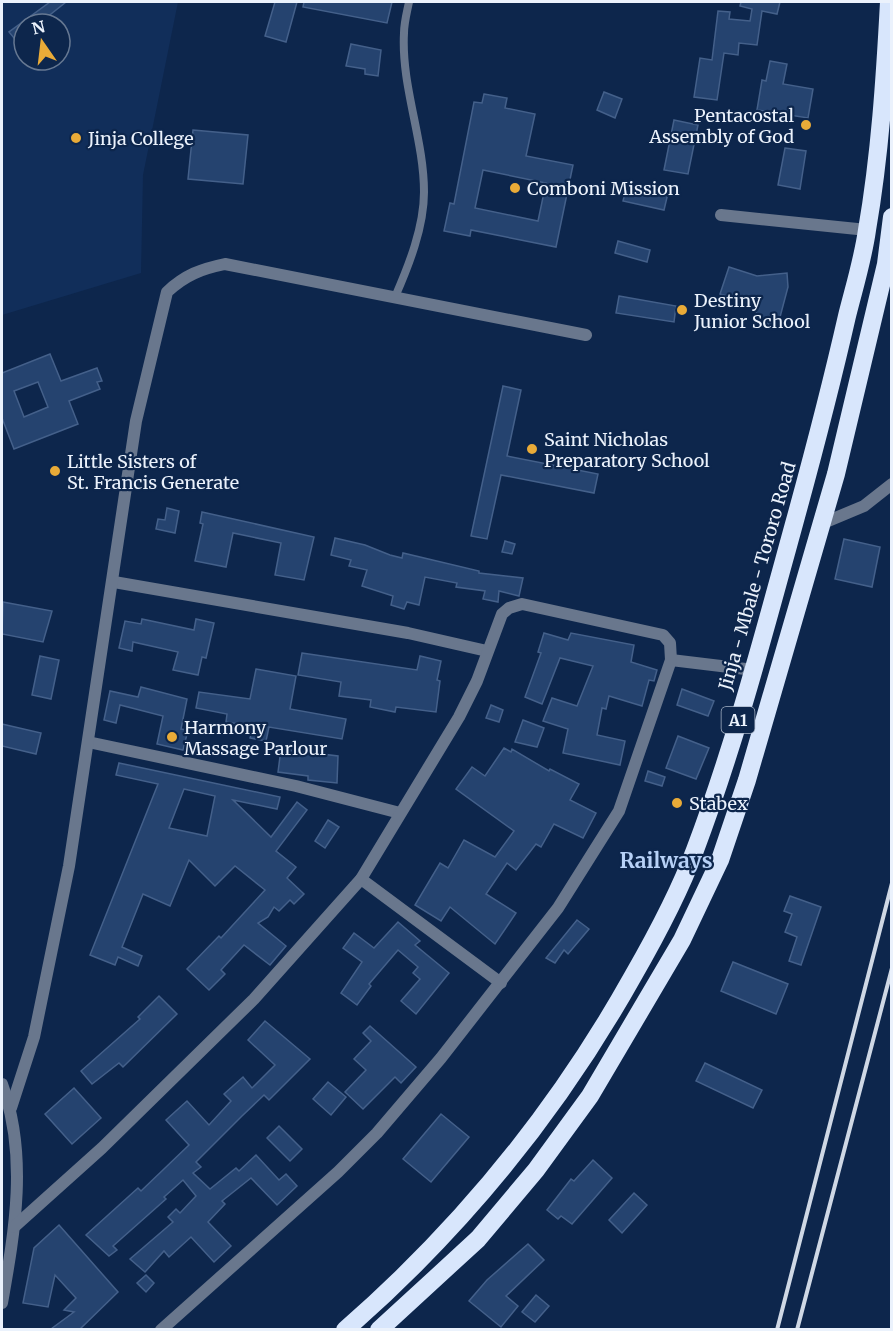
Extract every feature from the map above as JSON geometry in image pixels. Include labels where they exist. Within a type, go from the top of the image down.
[{"type":"highway","name":"Jinja - Mbale - Tororo Road","points":[[345,1329],[389,1291],[453,1226],[510,1161],[557,1099],[611,1016],[656,936],[695,851],[754,670],[806,482],[867,230],[884,89],[889,2]]},
{"type":"highway","name":"A1","points":[[379,1329],[478,1239],[536,1170],[590,1096],[682,940],[720,860],[747,780],[836,474],[886,264],[891,227]]},
{"type":"street","points":[[721,215],[867,230]]},
{"type":"street","points":[[11,1108],[39,1014],[69,866],[114,582],[136,421],[167,292],[182,278],[204,268],[225,264],[586,335]]},
{"type":"street","points":[[821,524],[864,506],[891,483]]},
{"type":"street","points":[[114,582],[408,633],[487,651]]},
{"type":"street","points":[[14,1227],[102,1148],[254,999],[361,879],[459,717],[477,681],[502,614],[509,608],[522,604],[663,635],[670,643],[671,660],[619,812],[558,908],[501,983],[377,1133],[338,1172],[161,1329]]},
{"type":"street","points":[[671,660],[754,670]]},
{"type":"street","points":[[87,742],[296,786],[400,813]]},
{"type":"street","points":[[361,879],[501,983]]},
{"type":"street","points":[[2,1084],[11,1108],[17,1151],[14,1227],[2,1303]]},
{"type":"lane","points":[[395,297],[418,233],[424,194],[423,171],[405,62],[404,32],[409,2]]},
{"type":"shaded area","name":"Jinja College","points":[[2,2],[178,2],[143,175],[141,273],[2,315]]},
{"type":"building","points":[[50,2],[66,2],[54,12],[36,12]]},
{"type":"building","points":[[275,2],[297,2],[286,42],[265,36]]},
{"type":"building","points":[[304,2],[392,2],[387,23],[303,7]]},
{"type":"building","points":[[741,2],[780,2],[777,14],[762,11],[757,45],[739,43],[738,55],[724,53],[717,100],[694,97],[700,58],[712,60],[718,11],[730,12],[729,19],[750,21],[752,9],[740,6]]},
{"type":"building","points":[[351,44],[381,50],[378,76],[365,74],[365,69],[346,66]]},
{"type":"building","points":[[770,61],[787,64],[783,84],[813,89],[808,118],[757,110],[762,80],[766,81]]},
{"type":"building","points":[[604,92],[622,99],[615,118],[597,110]]},
{"type":"building","points":[[484,94],[507,98],[505,108],[535,114],[526,156],[573,165],[556,247],[471,230],[470,236],[444,231],[450,203],[454,204],[474,102],[482,103]],"holes":[[[483,170],[546,183],[538,221],[475,208]]]},
{"type":"building","points":[[674,120],[698,125],[688,174],[664,170]]},
{"type":"building","points":[[193,130],[248,135],[243,184],[188,179]]},
{"type":"building","points":[[785,148],[806,151],[800,189],[778,185]]},
{"type":"building","points":[[627,185],[668,193],[664,210],[623,201]]},
{"type":"building","points":[[618,241],[650,250],[647,262],[615,253]]},
{"type":"building","points":[[729,267],[757,276],[787,273],[788,287],[780,317],[770,326],[745,302],[720,294]]},
{"type":"building","points":[[619,296],[676,306],[674,322],[616,313]]},
{"type":"building","points":[[50,354],[61,381],[97,368],[102,381],[97,382],[100,389],[69,401],[78,424],[14,449],[2,418],[2,373]],"holes":[[[38,382],[48,407],[24,417],[14,391]]]},
{"type":"building","points":[[503,386],[521,390],[507,456],[598,474],[594,493],[501,475],[487,539],[471,536]]},
{"type":"building","points":[[167,508],[179,511],[175,533],[156,529],[158,519],[165,520]]},
{"type":"building","points":[[202,512],[314,537],[304,580],[275,575],[281,543],[233,533],[226,567],[195,561],[203,524],[200,523]]},
{"type":"building","points":[[335,538],[365,545],[402,558],[403,553],[479,571],[479,573],[523,578],[519,596],[499,591],[498,602],[483,599],[485,591],[456,587],[457,583],[425,577],[419,605],[407,602],[404,609],[391,605],[393,596],[362,586],[367,570],[349,566],[351,560],[331,555]]},
{"type":"building","points":[[844,539],[880,547],[872,587],[835,579]]},
{"type":"building","points":[[505,541],[515,544],[512,554],[502,552]]},
{"type":"building","points":[[3,602],[52,611],[43,642],[2,634]]},
{"type":"building","points":[[142,619],[194,630],[196,619],[214,623],[206,658],[202,657],[198,675],[173,670],[178,652],[133,642],[132,651],[119,648],[125,621],[141,624]]},
{"type":"building","points":[[544,633],[568,640],[571,633],[634,645],[631,662],[657,670],[654,681],[649,680],[642,706],[609,696],[606,709],[602,708],[597,735],[625,741],[620,765],[563,753],[568,729],[543,721],[552,698],[577,706],[593,666],[560,658],[542,704],[525,697],[541,653],[538,652]]},
{"type":"building","points":[[302,653],[417,670],[420,656],[441,661],[437,680],[440,681],[436,712],[396,707],[395,712],[370,707],[371,700],[339,696],[341,682],[298,675]]},
{"type":"building","points":[[40,656],[59,660],[51,699],[32,695]]},
{"type":"building","points":[[256,669],[296,676],[290,709],[346,719],[342,739],[269,727],[266,741],[250,738],[253,726],[226,722],[227,714],[196,708],[199,692],[250,699]]},
{"type":"building","points":[[141,687],[187,699],[181,729],[188,730],[183,750],[157,744],[163,716],[120,705],[116,723],[104,720],[110,691],[138,697]]},
{"type":"building","points":[[682,689],[714,701],[708,716],[677,705]]},
{"type":"building","points":[[491,705],[503,710],[499,722],[486,718]]},
{"type":"building","points":[[523,720],[544,728],[537,747],[515,742]]},
{"type":"building","points":[[2,724],[41,733],[36,754],[2,746]]},
{"type":"building","points":[[678,736],[709,748],[696,779],[666,768]]},
{"type":"building","points":[[504,748],[511,752],[512,749],[549,771],[550,769],[579,784],[570,800],[596,813],[583,838],[554,824],[541,847],[536,844],[516,870],[507,863],[486,894],[516,913],[495,944],[450,907],[441,921],[415,905],[440,863],[448,868],[464,840],[495,857],[514,831],[456,789],[472,767],[485,776]]},
{"type":"building","points":[[281,749],[338,756],[337,783],[308,780],[308,776],[278,772]]},
{"type":"building","points":[[119,763],[280,797],[277,809],[233,800],[271,837],[297,802],[307,810],[276,851],[296,867],[287,878],[304,894],[294,904],[290,900],[279,911],[274,907],[268,917],[258,923],[286,946],[270,965],[244,945],[221,970],[225,974],[209,990],[187,969],[219,936],[221,938],[265,890],[235,866],[215,886],[189,860],[170,906],[143,894],[122,947],[142,956],[138,966],[118,957],[115,965],[90,955],[158,784],[116,775]],"holes":[[[184,789],[215,796],[207,836],[169,828]]]},
{"type":"building","points":[[648,771],[665,777],[662,786],[645,781]]},
{"type":"building","points":[[328,820],[339,827],[325,848],[315,841]]},
{"type":"building","points":[[790,896],[821,907],[801,965],[789,961],[797,937],[785,932],[792,914],[784,911]]},
{"type":"building","points":[[577,920],[589,929],[568,954],[564,950],[555,963],[546,958]]},
{"type":"building","points":[[398,922],[420,941],[415,945],[449,973],[416,1014],[401,1001],[420,979],[413,973],[418,967],[398,950],[369,984],[371,986],[357,1005],[341,993],[362,962],[343,948],[354,933],[374,948]]},
{"type":"building","points":[[733,962],[788,984],[776,1014],[721,991]]},
{"type":"building","points":[[159,996],[177,1014],[123,1067],[119,1063],[92,1084],[81,1071],[140,1019],[138,1017]]},
{"type":"building","points":[[265,1021],[310,1059],[269,1100],[264,1095],[242,1116],[196,1162],[201,1167],[193,1173],[210,1189],[236,1168],[239,1171],[256,1155],[279,1180],[286,1174],[297,1186],[277,1205],[251,1178],[222,1201],[225,1204],[208,1222],[231,1246],[214,1262],[191,1237],[169,1257],[164,1251],[145,1272],[130,1259],[173,1222],[168,1217],[176,1209],[180,1213],[196,1196],[183,1180],[164,1197],[166,1199],[113,1246],[117,1250],[109,1256],[86,1235],[138,1188],[141,1191],[189,1145],[166,1120],[187,1101],[209,1125],[231,1101],[224,1094],[243,1077],[252,1088],[275,1065],[248,1040]]},
{"type":"building","points":[[370,1026],[416,1067],[401,1083],[395,1077],[363,1109],[345,1092],[366,1070],[354,1059],[371,1041],[363,1033]]},
{"type":"building","points":[[705,1063],[762,1090],[753,1108],[696,1081]]},
{"type":"building","points":[[328,1082],[346,1097],[331,1115],[313,1099]]},
{"type":"building","points":[[74,1088],[101,1118],[72,1144],[45,1114]]},
{"type":"building","points":[[441,1114],[469,1137],[431,1182],[403,1159]]},
{"type":"building","points":[[279,1126],[302,1149],[290,1161],[267,1138]]},
{"type":"building","points":[[593,1160],[612,1178],[572,1224],[561,1216],[558,1219],[547,1210],[571,1179],[574,1181]]},
{"type":"building","points":[[634,1193],[647,1205],[622,1233],[609,1220]]},
{"type":"building","points":[[59,1225],[118,1292],[80,1329],[51,1329],[74,1312],[64,1310],[76,1298],[55,1275],[48,1307],[23,1303],[34,1248]]},
{"type":"building","points":[[528,1244],[544,1260],[506,1296],[518,1306],[501,1327],[469,1301],[487,1280]]},
{"type":"building","points":[[146,1275],[154,1283],[146,1292],[137,1283]]},
{"type":"building","points":[[536,1295],[549,1306],[535,1322],[522,1312]]},
{"type":"railway","points":[[777,1330],[892,883]]},
{"type":"railway","points":[[797,1330],[892,968]]},
{"type":"place","name":"Pentacostal Assembly of God","points":[[806,125]]},
{"type":"place","name":"Jinja College","points":[[76,138]]},
{"type":"place","name":"Comboni Mission","points":[[515,188]]},
{"type":"place","name":"Destiny Junior School","points":[[682,310]]},
{"type":"place","name":"Saint Nicholas Preparatory School","points":[[532,449]]},
{"type":"place","name":"Little Sisters of St. Francis Generate","points":[[55,471]]},
{"type":"place","name":"Harmony Massage Parlour","points":[[172,737]]},
{"type":"place","name":"Stabex","points":[[677,803]]},
{"type":"district","name":"Railways","points":[[666,860]]}]
